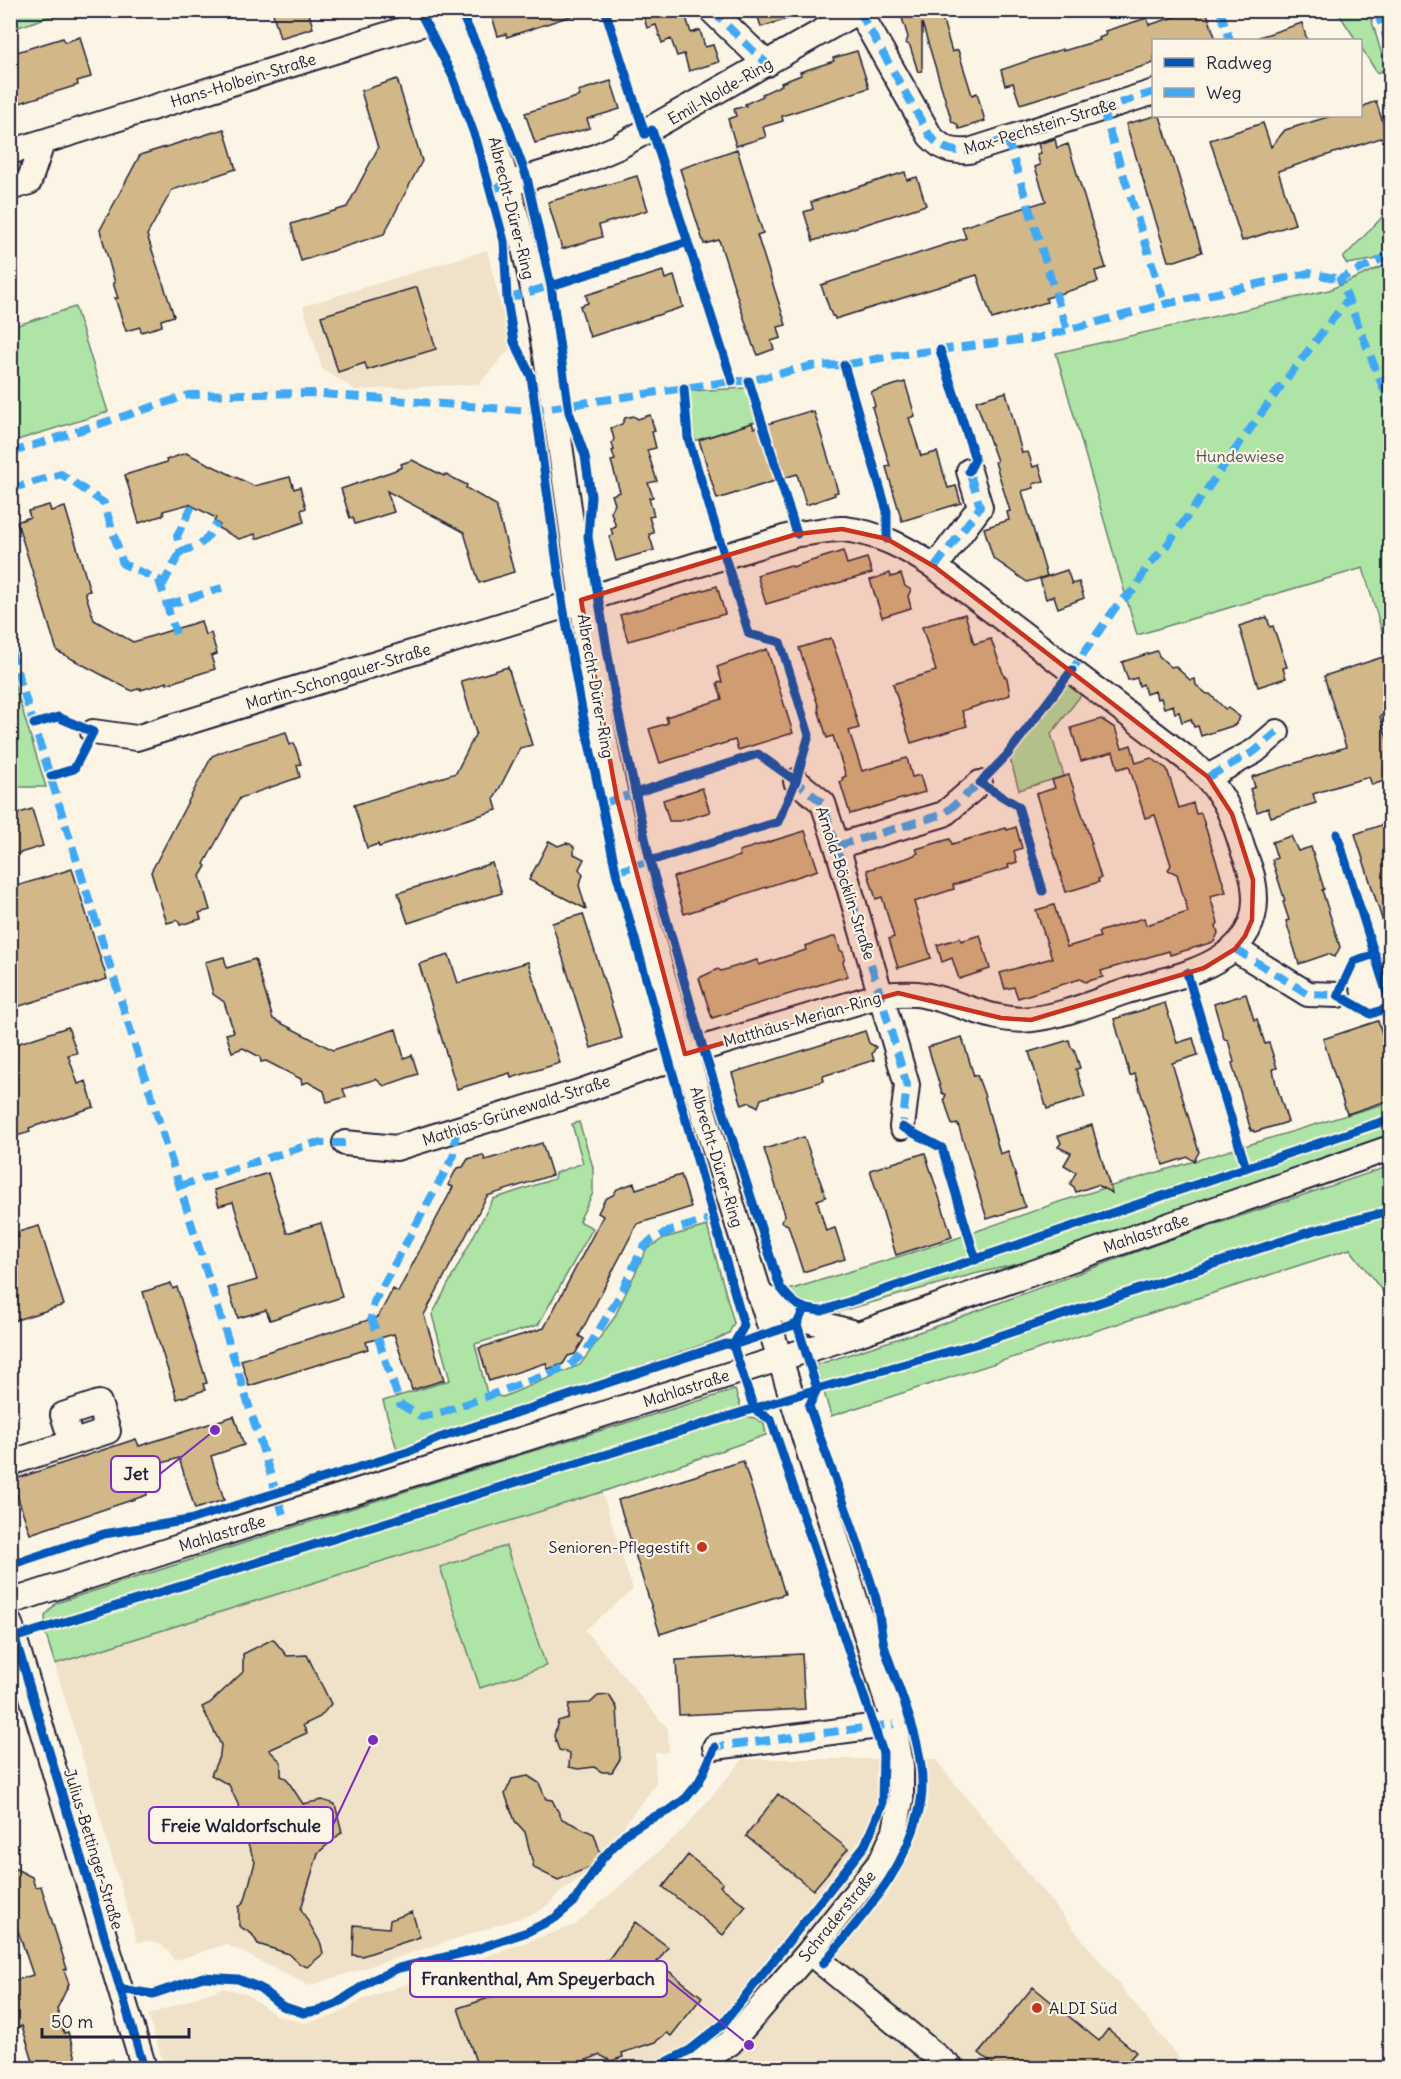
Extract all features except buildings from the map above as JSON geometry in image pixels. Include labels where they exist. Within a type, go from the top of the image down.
[{"type":"street","points":[[711,10],[766,64]]},
{"type":"street","name":"Emil-Nolde-Ring","points":[[508,184],[590,159],[618,147],[859,11]]},
{"type":"street","name":"Max-Pechstein-Straße","points":[[859,11],[930,136],[940,146],[954,152],[969,151],[1152,93]]},
{"type":"street","name":"Hans-Holbein-Straße","points":[[10,152],[442,14]]},
{"type":"street","name":"Albrecht-Dürer-Ring","points":[[442,14],[469,70],[508,184],[548,361],[598,708],[617,799],[633,866],[686,1054],[779,1359]]},
{"type":"street","points":[[10,188],[29,182],[42,142]]},
{"type":"street","points":[[935,567],[980,507],[969,471]]},
{"type":"street","name":"Matthäus-Merian-Ring","points":[[581,600],[797,534],[843,529],[887,539],[909,549],[935,567],[1208,777],[1232,814],[1253,880],[1255,900],[1252,920],[1245,936],[1235,949],[1204,968],[1058,1013],[1031,1020],[1001,1018],[919,994],[898,993],[881,995],[686,1054]]},
{"type":"street","name":"Martin-Schongauer-Straße","points":[[93,732],[136,738],[581,600]]},
{"type":"street","points":[[1208,777],[1255,751],[1277,732]]},
{"type":"street","name":"Arnold-Böcklin-Straße","points":[[795,781],[823,803],[837,846],[907,1085],[902,1127]]},
{"type":"street","points":[[837,846],[944,814],[980,783]]},
{"type":"street","points":[[1235,949],[1308,994],[1338,995]]},
{"type":"street","name":"Mathias-Grünewald-Straße","points":[[345,1143],[396,1148],[579,1092],[686,1054]]},
{"type":"street","name":"Mahlastraße","points":[[10,1602],[858,1334],[1390,1148]]},
{"type":"street","points":[[759,1294],[800,1318],[858,1334]]},
{"type":"street","name":"Schraderstraße","points":[[692,2068],[730,2043],[809,1953],[882,1860],[895,1831],[901,1799],[901,1766],[894,1724],[779,1359]]},
{"type":"street","points":[[10,1463],[72,1442]]},
{"type":"street","name":"Julius-Bettinger-Straße","points":[[10,1624],[144,2068]]},
{"type":"street","points":[[716,1747],[894,1724]]},
{"type":"street","points":[[809,1953],[951,2068]]},
{"type":"highlighted area","points":[[842,529],[887,539],[935,567],[1208,777],[1232,814],[1253,880],[1252,920],[1245,936],[1235,949],[1204,968],[1031,1020],[1001,1018],[898,993],[685,1054],[617,799],[581,600],[797,534]]},
{"type":"shaded area","points":[[487,250],[511,347],[479,384],[355,390],[322,369],[303,306]]},
{"type":"shaded area","points":[[602,1492],[633,1590],[585,1630],[668,1729],[669,1752],[655,1753],[656,1784],[589,1871],[536,1913],[309,1986],[226,1944],[174,1961],[169,1952],[159,1944],[149,1941],[137,1942],[55,1665]]},
{"type":"shaded area","points":[[743,1759],[935,1759],[1187,2068],[165,2068],[148,2015],[222,1988],[245,1993],[276,2015],[305,2023],[334,2016],[366,1998],[575,1925],[683,1830]]},
{"type":"green space","points":[[11,10],[66,11],[16,28],[11,26]]},
{"type":"green space","points":[[1337,11],[1369,11],[1386,69],[1377,73],[1362,49],[1362,39],[1355,39]]},
{"type":"green space","points":[[1390,209],[1390,257],[1347,264],[1343,258]]},
{"type":"green space","name":"Hundewiese","points":[[1390,263],[1390,658],[1363,568],[1137,635],[1056,353],[1329,290]]},
{"type":"green space","points":[[75,307],[108,412],[11,442],[11,327]]},
{"type":"green space","points":[[747,388],[758,421],[694,441],[689,391]]},
{"type":"green space","points":[[11,673],[46,787],[11,787]]},
{"type":"green space","points":[[1068,683],[1082,694],[1051,734],[1064,776],[1019,790],[1010,759]]},
{"type":"green space","points":[[1390,1102],[1390,1136],[1054,1256],[974,1274],[838,1312],[806,1302],[789,1290],[946,1242],[1062,1201]]},
{"type":"green space","points":[[579,1122],[593,1167],[593,1193],[579,1221],[593,1228],[538,1325],[475,1344],[487,1394],[503,1397],[580,1365],[614,1318],[646,1250],[664,1238],[707,1226],[734,1323],[729,1333],[716,1340],[397,1450],[383,1401],[450,1380],[432,1315],[493,1199],[554,1179],[555,1173],[583,1163],[572,1124]]},
{"type":"green space","points":[[1390,1166],[1390,1301],[1350,1249],[831,1416],[816,1365],[931,1328],[1160,1243]]},
{"type":"green space","points":[[735,1390],[744,1416],[755,1418],[764,1424],[766,1435],[602,1492],[55,1664],[46,1635],[45,1616],[56,1603],[510,1458]]},
{"type":"green space","points":[[506,1546],[546,1666],[480,1688],[440,1567]]},
{"type":"green space","points":[[11,2035],[22,2068],[11,2068]]},
{"type":"green space","points":[[113,2059],[116,2068],[87,2068]]},
{"type":"marked path","points":[[711,10],[767,64]]},
{"type":"marked path","points":[[1220,10],[1230,39]]},
{"type":"marked path","points":[[1376,10],[1390,46]]},
{"type":"marked path","points":[[859,11],[930,136],[943,147],[952,150],[969,151],[1152,93]]},
{"type":"marked path","points":[[1102,108],[1165,304]]},
{"type":"marked path","points":[[1007,138],[1067,330]]},
{"type":"marked path","points":[[490,190],[508,184]]},
{"type":"marked path","points":[[1390,255],[1340,279],[1390,405]]},
{"type":"marked path","points":[[10,453],[189,395],[311,393],[529,411],[732,381],[749,381],[811,366],[844,365],[896,355],[1037,338],[1165,304],[1309,273],[1340,279]]},
{"type":"marked path","points":[[507,299],[556,284]]},
{"type":"marked path","points":[[1069,674],[1118,604],[1136,588],[1146,568],[1167,545],[1278,390],[1348,299]]},
{"type":"marked path","points":[[935,567],[980,507],[969,471],[971,467]]},
{"type":"marked path","points":[[10,489],[61,474],[104,503],[123,564],[159,580],[176,634]]},
{"type":"marked path","points":[[192,506],[177,536],[181,551],[203,542],[217,523]]},
{"type":"marked path","points":[[162,586],[181,551]]},
{"type":"marked path","points":[[167,605],[222,588]]},
{"type":"marked path","points":[[10,649],[283,1514]]},
{"type":"marked path","points":[[1208,777],[1255,751],[1277,732]]},
{"type":"marked path","points":[[792,779],[823,803],[907,1085],[902,1127],[907,1130]]},
{"type":"marked path","points":[[837,846],[944,814],[984,779]]},
{"type":"marked path","points":[[601,804],[638,792]]},
{"type":"marked path","points":[[616,872],[655,859]]},
{"type":"marked path","points":[[1235,949],[1308,994],[1342,997]]},
{"type":"marked path","points":[[456,1129],[454,1155],[374,1302],[371,1317],[400,1404],[421,1417],[444,1412],[569,1366],[587,1350],[620,1295],[642,1249],[650,1241],[670,1231],[713,1218]]},
{"type":"marked path","points":[[179,1186],[315,1143],[345,1143]]},
{"type":"marked path","points":[[713,1752],[715,1747],[894,1724]]},
{"type":"cycle path","points":[[419,10],[453,77],[476,139],[504,241],[507,299],[514,342],[531,376],[563,606],[582,710],[616,872],[744,1326],[733,1345],[754,1409],[771,1420],[883,1753],[882,1805],[865,1845],[723,2024],[690,2050],[655,2068]]},
{"type":"cycle path","points":[[460,10],[485,64],[527,178],[551,286],[569,412],[585,456],[591,496],[588,537],[616,702],[650,861],[703,1048],[780,1287],[785,1293],[793,1302],[802,1307],[822,1311],[1390,1119]]},
{"type":"cycle path","points":[[605,10],[645,134]]},
{"type":"cycle path","points":[[652,130],[732,381]]},
{"type":"cycle path","points":[[551,286],[688,242]]},
{"type":"cycle path","points":[[940,350],[975,459],[969,471]]},
{"type":"cycle path","points":[[844,365],[887,511],[887,539]]},
{"type":"cycle path","points":[[749,381],[797,534]]},
{"type":"cycle path","points":[[650,861],[778,822],[796,781],[809,735],[780,642],[749,634],[688,438],[684,388]]},
{"type":"cycle path","points":[[1043,891],[1018,806],[980,783],[1007,755],[1072,670]]},
{"type":"cycle path","points":[[34,724],[58,717],[93,732],[74,769],[51,776]]},
{"type":"cycle path","points":[[635,793],[758,754],[796,781]]},
{"type":"cycle path","points":[[1337,834],[1390,1004]]},
{"type":"cycle path","points":[[1375,954],[1354,961],[1338,995],[1371,1014],[1390,1007]]},
{"type":"cycle path","points":[[1187,973],[1246,1168]]},
{"type":"cycle path","points":[[902,1127],[942,1148],[976,1260]]},
{"type":"cycle path","points":[[10,1639],[817,1389],[979,1343],[1312,1231],[1390,1211]]},
{"type":"cycle path","points":[[10,1565],[104,1534],[189,1520],[408,1452],[439,1438],[726,1344],[733,1345],[797,1324],[804,1309]]},
{"type":"cycle path","points":[[797,1324],[817,1389],[809,1406],[875,1595],[885,1649],[913,1728],[918,1749],[922,1791],[919,1811],[903,1855],[867,1911],[823,1964]]},
{"type":"cycle path","points":[[15,1638],[144,2068]]},
{"type":"cycle path","points":[[120,1989],[153,1994],[203,1977],[238,1979],[260,1988],[282,2006],[303,2013],[318,2011],[336,2004],[372,1980],[399,1968],[471,1951],[527,1932],[555,1918],[574,1902],[602,1859],[625,1834],[647,1820],[670,1810],[686,1798],[699,1782],[715,1747]]},
{"type":"place","name":"Jet","points":[[215,1430]]},
{"type":"place","name":"Senioren-Pflegestift","points":[[702,1547]]},
{"type":"place","name":"Freie Waldorfschule","points":[[373,1740]]},
{"type":"place","name":"ALDI Süd","points":[[1037,2008]]},
{"type":"place","name":"Frankenthal, Am Speyerbach","points":[[749,2045]]}]
